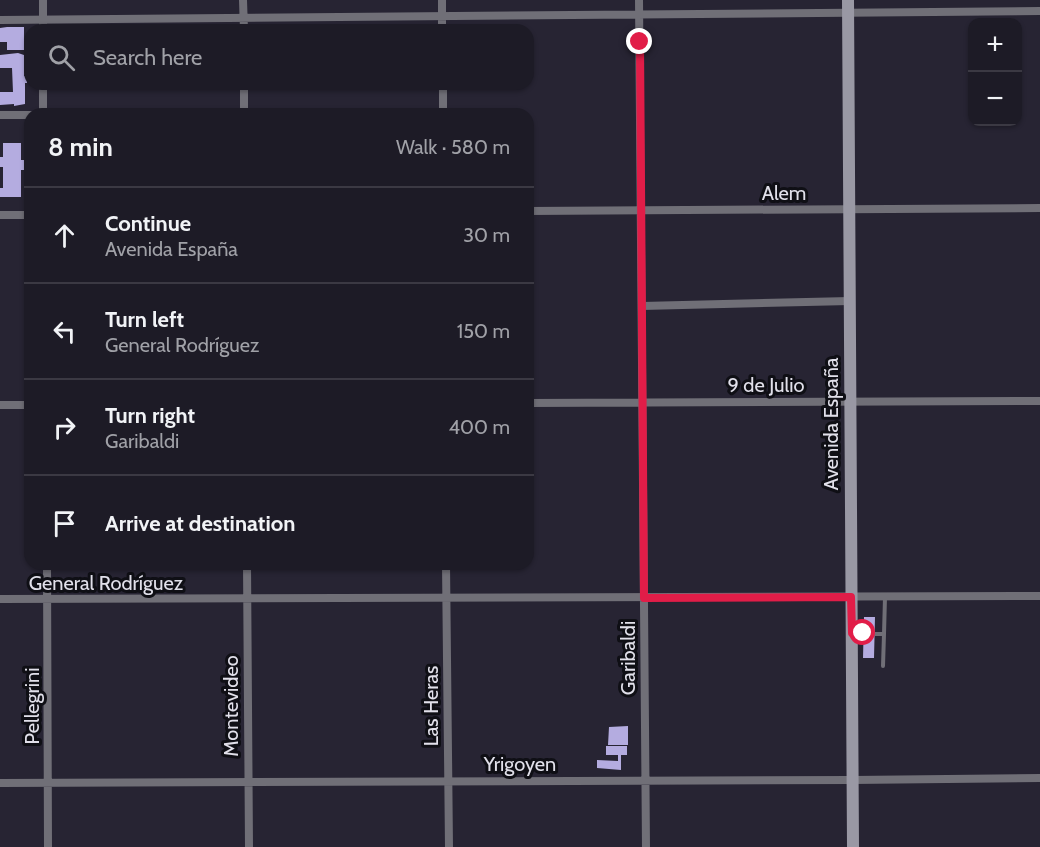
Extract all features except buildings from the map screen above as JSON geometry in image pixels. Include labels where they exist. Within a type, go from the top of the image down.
[{"type":"main road","name":"Avenida España","points":[[848,6],[851,597],[857,633],[852,780],[853,847]]},
{"type":"street","points":[[42,0],[43,24]]},
{"type":"street","points":[[243,0],[244,24]]},
{"type":"street","points":[[442,0],[442,24]]},
{"type":"street","name":"Garibaldi","points":[[639,0],[646,847]]},
{"type":"street","points":[[0,20],[640,15],[848,6],[1040,11]]},
{"type":"street","points":[[43,90],[44,108]]},
{"type":"street","points":[[244,90],[244,108]]},
{"type":"street","points":[[443,90],[443,108]]},
{"type":"street","points":[[0,115],[24,115]]},
{"type":"street","name":"Alem","points":[[534,211],[1040,208]]},
{"type":"street","points":[[0,215],[24,215]]},
{"type":"street","points":[[642,306],[850,301]]},
{"type":"street","name":"9 de Julio","points":[[534,403],[1040,401]]},
{"type":"street","points":[[0,405],[24,405]]},
{"type":"street","name":"Pellegrini","points":[[47,570],[48,847]]},
{"type":"street","name":"Montevideo","points":[[247,570],[249,847]]},
{"type":"street","name":"Las Heras","points":[[446,570],[449,847]]},
{"type":"street","name":"General Rodríguez","points":[[0,599],[1040,596]]},
{"type":"street","name":"Yrigoyen","points":[[0,783],[852,780],[1040,777]]},
{"type":"lane","points":[[883,666],[885,597]]},
{"type":"lane","points":[[874,634],[884,634]]},
{"type":"route","points":[[640,42],[644,598],[851,597],[852,633],[863,633]]}]
